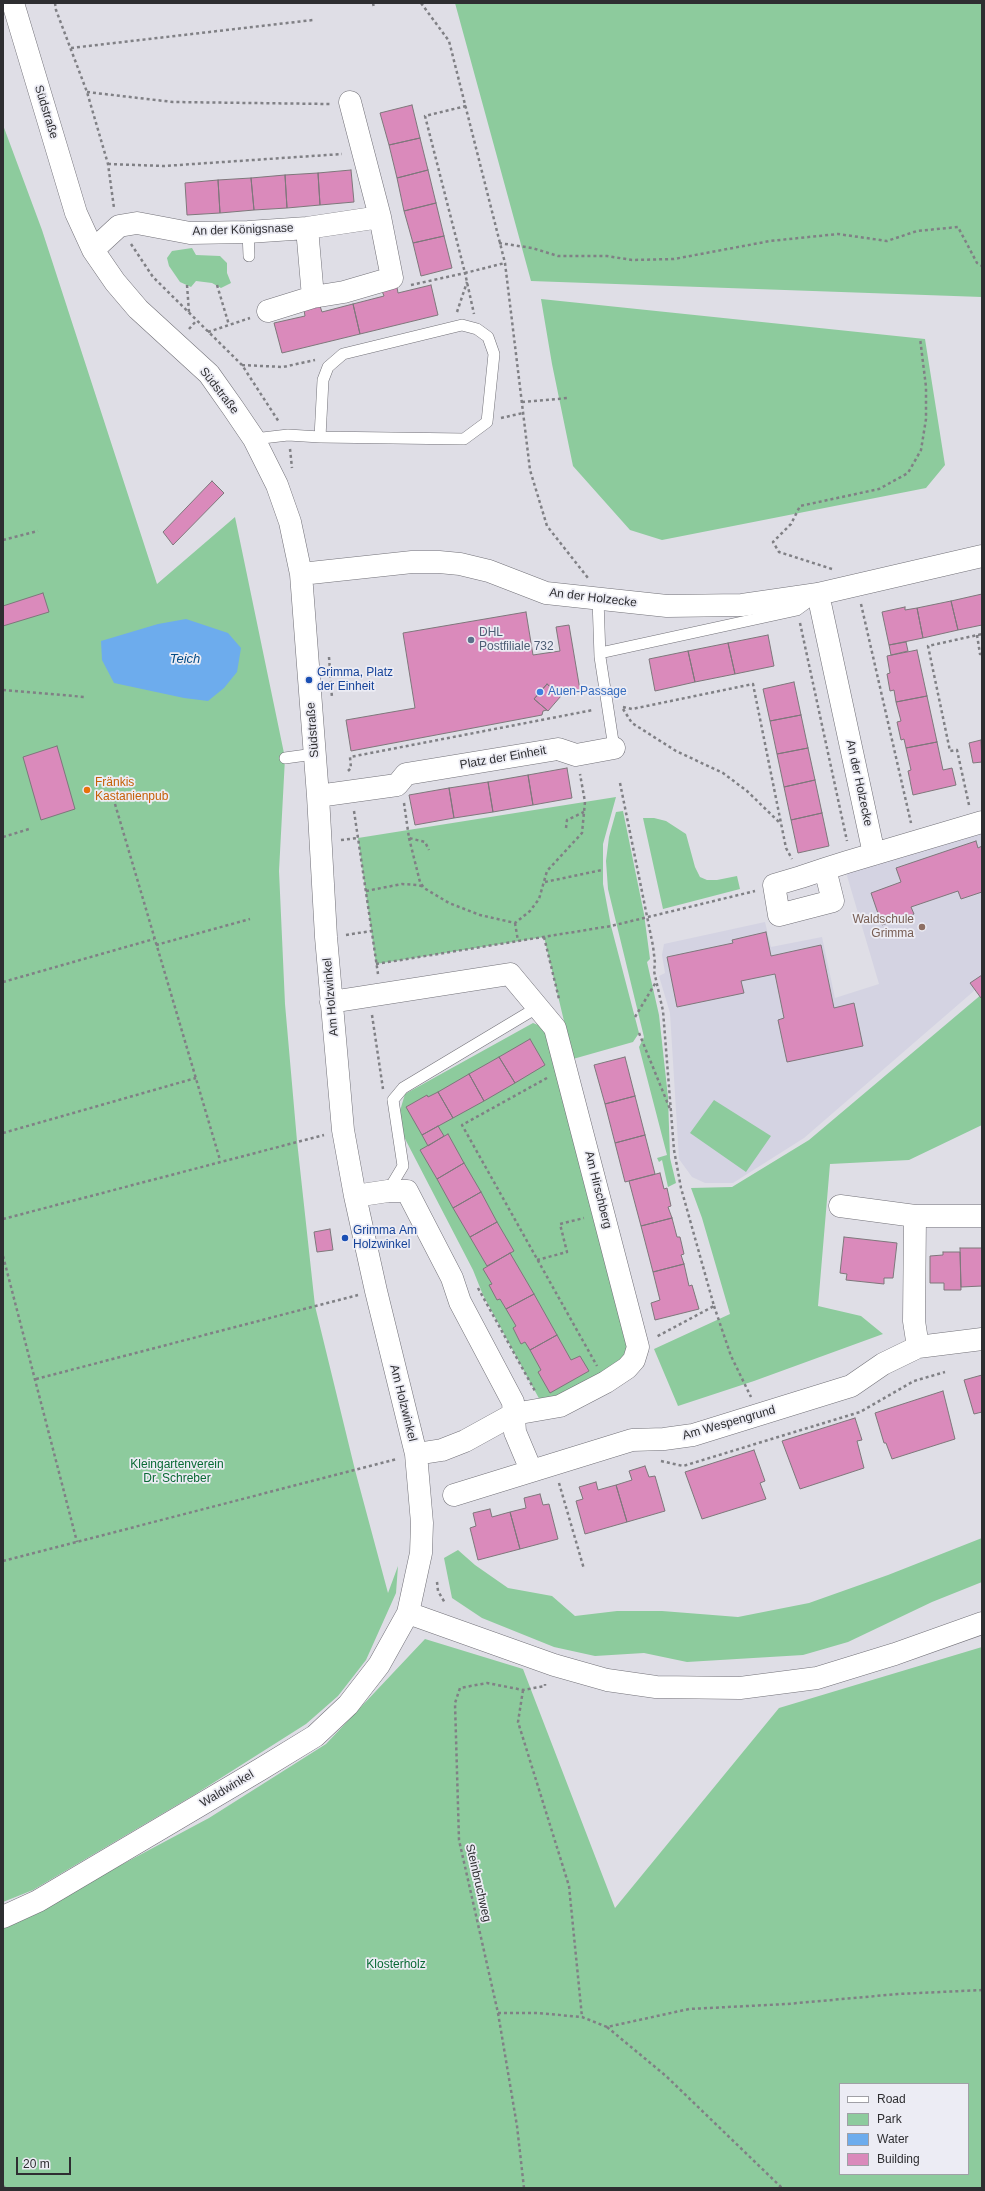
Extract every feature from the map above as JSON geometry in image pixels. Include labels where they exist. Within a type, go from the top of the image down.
[{"type":"street","name":"Südstraße","points":[[13,3],[76,213],[93,250],[115,282],[138,309],[209,374],[254,439],[280,492],[290,522],[301,574],[318,796]]},
{"type":"street","points":[[268,311],[313,297],[344,292],[392,278],[380,217],[364,156],[342,103]]},
{"type":"street","name":"An der Königsnase","points":[[119,226],[137,223],[190,233],[248,232],[307,228],[380,217]]},
{"type":"street","points":[[93,250],[119,226]]},
{"type":"street","name":"An der Königsnase","points":[[307,228],[313,297]]},
{"type":"street","name":"An der Holzecke","points":[[301,574],[412,562],[439,562],[460,564],[489,571],[546,593],[667,606],[742,605],[818,594],[982,556]]},
{"type":"street","name":"An der Holzecke","points":[[818,594],[874,854]]},
{"type":"street","name":"Platz der Einheit","points":[[318,796],[348,783],[397,785],[406,774],[558,749],[576,755],[614,748]]},
{"type":"street","name":"Am Holzwinkel","points":[[318,796],[326,937],[343,1130],[354,1196],[416,1454],[421,1501],[421,1553],[408,1613]]},
{"type":"street","points":[[825,869],[833,901],[780,916],[774,885],[801,877],[825,869],[874,854],[978,824]]},
{"type":"street","name":"Am Hirschberg","points":[[332,1002],[510,974],[555,1028],[638,1347]]},
{"type":"street","points":[[354,1196],[388,1191],[407,1191],[452,1278],[460,1302],[513,1402],[515,1432],[531,1470]]},
{"type":"street","points":[[840,1206],[915,1216],[982,1216]]},
{"type":"street","points":[[915,1216],[914,1321],[918,1347]]},
{"type":"street","name":"Am Wespengrund","points":[[454,1495],[632,1440],[664,1439],[693,1435],[851,1386],[883,1364],[918,1347],[982,1340]]},
{"type":"street","points":[[416,1454],[442,1450],[465,1441],[514,1414],[560,1406],[606,1382],[627,1368],[634,1360],[638,1347]]},
{"type":"street","points":[[408,1613],[554,1665],[608,1680],[656,1687],[740,1688],[817,1678],[895,1654],[982,1623]]},
{"type":"street","name":"Waldwinkel","points":[[3,1917],[38,1901],[315,1736],[348,1705],[379,1665],[408,1613]]},
{"type":"lane","points":[[248,232],[249,256]]},
{"type":"lane","points":[[254,439],[288,435],[320,436],[464,439],[487,422],[494,354],[488,337],[477,329],[462,326],[343,354],[328,367],[323,380],[320,436]]},
{"type":"lane","points":[[600,653],[797,610],[818,594]]},
{"type":"lane","name":"Platz der Einheit","points":[[598,599],[600,653],[614,748]]},
{"type":"lane","points":[[285,758],[314,754]]},
{"type":"lane","points":[[388,1191],[403,1166],[393,1100],[403,1088],[538,1007]]},
{"type":"path","points":[[55,3],[56,10],[87,92],[108,164],[115,216],[119,226],[154,277],[242,365],[288,435]]},
{"type":"path","points":[[373,3],[374,8]]},
{"type":"path","points":[[421,3],[449,40],[505,264],[530,470],[547,526],[594,586],[598,599]]},
{"type":"path","points":[[71,48],[313,20]]},
{"type":"path","points":[[87,92],[173,102],[342,103]]},
{"type":"path","points":[[466,106],[425,116],[465,273],[477,329]]},
{"type":"path","points":[[108,164],[164,166],[336,153],[364,156]]},
{"type":"path","points":[[499,243],[532,248],[558,256],[607,256],[632,260],[674,259],[770,241],[838,234],[887,241],[917,231],[958,227],[977,263],[982,266]]},
{"type":"path","points":[[392,278],[401,288],[505,264]]},
{"type":"path","points":[[450,329],[467,282]]},
{"type":"path","points":[[187,285],[189,313]]},
{"type":"path","points":[[217,285],[229,325]]},
{"type":"path","points":[[208,332],[268,311]]},
{"type":"path","points":[[915,842],[850,587],[838,571],[778,552],[773,542],[791,524],[800,506],[879,489],[908,473],[921,450],[926,419],[926,388],[920,338]]},
{"type":"path","points":[[242,365],[283,367],[343,354]]},
{"type":"path","points":[[522,402],[568,398]]},
{"type":"path","points":[[487,422],[523,413]]},
{"type":"path","points":[[3,540],[38,531]]},
{"type":"path","points":[[797,610],[851,861]]},
{"type":"path","points":[[978,824],[957,750],[950,751],[928,646],[982,634]]},
{"type":"path","points":[[977,635],[980,654],[982,654]]},
{"type":"path","points":[[622,707],[632,709],[753,684],[786,848],[801,877]]},
{"type":"path","points":[[3,690],[85,697]]},
{"type":"path","points":[[605,693],[622,707],[632,723],[676,751],[722,773],[747,791],[781,824]]},
{"type":"path","points":[[393,1100],[384,1097],[375,995],[376,964],[366,891],[348,783],[351,768],[350,757],[608,707]]},
{"type":"path","points":[[515,924],[530,912],[545,882],[547,871],[582,833],[585,802],[579,771]]},
{"type":"path","points":[[620,784],[648,918],[653,946],[656,982],[663,1011],[674,1150],[681,1188],[714,1306],[731,1356],[750,1394],[757,1415]]},
{"type":"path","points":[[404,800],[409,838],[420,882],[424,888]]},
{"type":"path","points":[[115,804],[220,1160]]},
{"type":"path","points":[[566,828],[567,820],[584,812]]},
{"type":"path","points":[[3,836],[29,829]]},
{"type":"path","points":[[409,838],[425,842],[429,850]]},
{"type":"path","points":[[545,882],[602,870]]},
{"type":"path","points":[[366,891],[402,884],[418,885],[449,903],[515,924]]},
{"type":"path","points":[[376,964],[611,926],[648,918],[774,885]]},
{"type":"path","points":[[156,945],[250,918]]},
{"type":"path","points":[[515,924],[518,941]]},
{"type":"path","points":[[326,937],[371,931]]},
{"type":"path","points":[[3,982],[154,939]]},
{"type":"path","points":[[635,1017],[656,982]]},
{"type":"path","points":[[639,1033],[671,1112]]},
{"type":"path","points":[[566,1067],[462,1126],[606,1382]]},
{"type":"path","points":[[3,1133],[196,1078]]},
{"type":"path","points":[[3,1219],[220,1160],[343,1130]]},
{"type":"path","points":[[537,1260],[567,1252],[560,1224],[604,1212]]},
{"type":"path","points":[[3,1256],[77,1542]]},
{"type":"path","points":[[36,1379],[376,1291]]},
{"type":"path","points":[[638,1347],[714,1306]]},
{"type":"path","points":[[3,1561],[416,1454]]},
{"type":"path","points":[[558,1478],[584,1569]]},
{"type":"path","name":"Steinbruchweg","points":[[524,2188],[517,2126],[498,2013],[458,1840],[455,1703],[460,1688],[487,1683],[523,1690],[544,1686],[554,1665]]},
{"type":"path","points":[[523,1690],[518,1722],[569,1886],[582,2017]]},
{"type":"path","points":[[607,2027],[689,2009],[787,2004],[898,1994],[982,1990]]},
{"type":"path","points":[[498,2013],[537,2013],[582,2017],[607,2027],[666,2076],[782,2188]]},
{"type":"shaded area","points":[[982,827],[982,984],[804,1138],[733,1183],[705,1183],[692,1177],[679,1159],[670,1013],[659,976],[665,973],[662,955],[664,944],[765,922],[771,947],[822,937],[835,998],[879,984],[845,869]]},
{"type":"green space","points":[[455,3],[982,3],[982,297],[531,281]]},
{"type":"green space","name":"Kleingartenverein Dr. Schreber","points":[[3,125],[42,230],[157,584],[235,517],[285,758],[279,871],[285,1004],[297,1141],[315,1306],[355,1470],[388,1593],[398,1566],[396,1593],[366,1660],[338,1696],[306,1724],[194,1795],[33,1890],[3,1902]]},
{"type":"green space","points":[[192,248],[196,255],[220,256],[227,263],[227,273],[231,283],[221,288],[212,283],[196,281],[191,287],[180,282],[169,266],[167,258],[172,251]]},
{"type":"green space","points":[[541,299],[925,339],[945,465],[926,488],[662,540],[630,530],[573,466],[552,364]]},
{"type":"green space","points":[[616,797],[603,844],[603,884],[611,926],[639,1033],[633,1042],[573,1059],[544,937],[376,964],[358,838]]},
{"type":"green space","points":[[623,811],[644,914],[650,959],[647,962],[659,1015],[668,1097],[670,1158],[676,1183],[668,1187],[662,1160],[659,1162],[657,1158],[667,1155],[639,1047],[644,1037],[608,889],[606,861],[609,837],[616,812]]},
{"type":"green space","points":[[643,818],[654,818],[666,821],[686,834],[695,867],[700,877],[707,880],[717,880],[737,876],[740,889],[663,909]]},
{"type":"green space","points":[[982,994],[982,1125],[909,1160],[830,1164],[818,1306],[861,1316],[883,1334],[754,1381],[678,1406],[654,1349],[730,1314],[702,1218],[691,1188],[732,1187],[809,1140]]},
{"type":"green space","points":[[533,1023],[548,1029],[629,1356],[621,1367],[542,1404],[483,1295],[473,1270],[402,1133],[399,1114],[405,1094]]},
{"type":"green space","points":[[714,1100],[771,1136],[746,1172],[690,1133]]},
{"type":"green space","points":[[982,1538],[982,1582],[932,1602],[848,1642],[803,1655],[687,1662],[644,1653],[595,1656],[554,1647],[482,1618],[452,1598],[444,1558],[458,1550],[475,1565],[508,1588],[552,1596],[575,1616],[617,1611],[662,1611],[738,1617],[809,1603],[888,1575]]},
{"type":"green space","name":"Klosterholz","points":[[425,1639],[523,1669],[615,1908],[779,1708],[982,1647],[982,2188],[3,2188],[3,1928],[209,1818],[326,1744]]},
{"type":"water","name":"Teich","points":[[186,619],[228,633],[241,648],[237,672],[224,688],[208,701],[184,698],[114,683],[102,660],[101,641],[158,624]]},
{"type":"building","points":[[412,105],[420,138],[389,145],[380,113]]},
{"type":"building","points":[[420,138],[428,170],[397,178],[389,145]]},
{"type":"building","points":[[351,170],[354,202],[320,205],[318,173]]},
{"type":"building","points":[[428,170],[436,203],[404,211],[397,178]]},
{"type":"building","points":[[318,173],[320,205],[287,208],[285,175]]},
{"type":"building","points":[[285,175],[287,208],[254,210],[251,178]]},
{"type":"building","points":[[251,178],[254,210],[220,213],[218,180]]},
{"type":"building","points":[[218,180],[220,213],[187,215],[185,183]]},
{"type":"building","points":[[436,203],[444,236],[413,243],[404,211]]},
{"type":"building","points":[[444,236],[452,268],[421,276],[413,243]]},
{"type":"building","points":[[431,285],[438,315],[360,334],[353,304],[384,296],[382,291],[397,287],[398,293]]},
{"type":"building","points":[[353,304],[360,334],[282,353],[274,323],[305,316],[304,310],[320,306],[322,312]]},
{"type":"building","points":[[212,481],[224,493],[173,545],[163,532]]},
{"type":"building","points":[[43,593],[49,612],[3,626],[3,606]]},
{"type":"building","points":[[982,594],[982,625],[958,630],[951,601]]},
{"type":"building","points":[[951,601],[958,630],[923,638],[917,608]]},
{"type":"building","points":[[905,607],[905,610],[917,608],[923,638],[889,645],[882,612]]},
{"type":"building","points":[[526,612],[533,655],[560,651],[556,627],[569,625],[580,690],[558,694],[547,684],[534,699],[547,710],[543,711],[542,715],[351,751],[346,720],[415,708],[403,633]]},
{"type":"building","points":[[768,635],[774,666],[735,674],[728,643]]},
{"type":"building","points":[[906,642],[908,651],[891,655],[889,645]]},
{"type":"building","points":[[728,643],[735,674],[695,682],[688,651]]},
{"type":"building","points":[[917,650],[927,696],[896,702],[894,690],[890,691],[887,674],[890,673],[887,656]]},
{"type":"building","points":[[688,651],[695,682],[655,691],[649,659]]},
{"type":"building","points":[[794,682],[801,715],[770,721],[763,689]]},
{"type":"building","points":[[547,684],[561,696],[548,711],[534,699]]},
{"type":"building","points":[[927,696],[937,742],[906,748],[904,739],[901,740],[897,722],[901,721],[896,702]]},
{"type":"building","points":[[801,715],[808,748],[777,754],[770,721]]},
{"type":"building","points":[[981,740],[982,762],[973,763],[969,743]]},
{"type":"building","points":[[937,742],[943,770],[952,768],[956,785],[913,795],[908,771],[911,770],[906,748]]},
{"type":"building","points":[[57,746],[75,809],[41,820],[23,757]]},
{"type":"building","points":[[808,748],[815,780],[784,787],[777,754]]},
{"type":"building","points":[[567,768],[572,798],[533,805],[528,775]]},
{"type":"building","points":[[528,775],[533,805],[493,812],[488,782]]},
{"type":"building","points":[[815,780],[822,813],[791,820],[784,787]]},
{"type":"building","points":[[488,782],[493,812],[454,818],[449,788]]},
{"type":"building","points":[[449,788],[454,818],[415,825],[409,795]]},
{"type":"building","points":[[822,813],[829,846],[798,853],[791,820]]},
{"type":"building","points":[[976,841],[978,848],[982,846],[982,892],[961,899],[958,891],[911,907],[914,914],[882,925],[871,893],[901,882],[896,868]]},
{"type":"building","points":[[766,932],[771,956],[821,945],[834,1008],[854,1003],[863,1046],[787,1062],[778,1020],[784,1018],[775,974],[741,981],[744,993],[677,1007],[667,957],[733,943],[732,940]]},
{"type":"building","points":[[982,975],[982,997],[981,998],[970,983]]},
{"type":"building","points":[[530,1039],[545,1065],[515,1083],[499,1057]]},
{"type":"building","points":[[499,1057],[515,1083],[484,1101],[469,1074]]},
{"type":"building","points":[[625,1057],[635,1096],[605,1104],[594,1065]]},
{"type":"building","points":[[469,1074],[484,1101],[453,1118],[438,1092]]},
{"type":"building","points":[[438,1092],[453,1118],[422,1135],[406,1107],[427,1095],[428,1097]]},
{"type":"building","points":[[635,1096],[645,1135],[615,1143],[605,1104]]},
{"type":"building","points":[[438,1126],[444,1136],[428,1146],[422,1135]]},
{"type":"building","points":[[448,1134],[464,1163],[437,1179],[420,1150]]},
{"type":"building","points":[[645,1135],[655,1174],[625,1182],[615,1143]]},
{"type":"building","points":[[464,1163],[481,1192],[453,1208],[437,1179]]},
{"type":"building","points":[[660,1173],[664,1189],[667,1188],[671,1206],[668,1207],[672,1218],[641,1226],[629,1181]]},
{"type":"building","points":[[481,1192],[497,1222],[470,1237],[453,1208]]},
{"type":"building","points":[[672,1218],[677,1237],[680,1237],[684,1254],[681,1255],[684,1264],[653,1272],[641,1226]]},
{"type":"building","points":[[497,1222],[514,1251],[487,1266],[470,1237]]},
{"type":"building","points":[[330,1229],[333,1250],[317,1252],[314,1232]]},
{"type":"building","points":[[844,1237],[897,1243],[893,1278],[884,1278],[884,1284],[846,1280],[847,1274],[840,1273]]},
{"type":"building","points":[[960,1248],[982,1248],[982,1286],[961,1287]]},
{"type":"building","points":[[943,1252],[960,1252],[961,1290],[944,1290],[944,1283],[930,1283],[930,1256],[943,1255]]},
{"type":"building","points":[[510,1253],[534,1294],[506,1309],[500,1299],[497,1300],[489,1285],[492,1284],[483,1269]]},
{"type":"building","points":[[684,1264],[689,1286],[692,1285],[699,1309],[655,1320],[651,1303],[660,1300],[653,1272]]},
{"type":"building","points":[[534,1294],[557,1335],[530,1350],[525,1342],[521,1344],[513,1328],[516,1326],[506,1309]]},
{"type":"building","points":[[557,1335],[571,1360],[580,1356],[589,1371],[550,1393],[538,1372],[541,1370],[530,1350]]},
{"type":"building","points":[[982,1375],[982,1412],[974,1414],[964,1380]]},
{"type":"building","points":[[943,1391],[955,1439],[892,1459],[886,1443],[884,1443],[875,1413]]},
{"type":"building","points":[[855,1418],[862,1440],[857,1441],[864,1468],[800,1489],[782,1441]]},
{"type":"building","points":[[754,1450],[765,1481],[760,1483],[766,1499],[702,1519],[685,1472]]},
{"type":"building","points":[[645,1466],[649,1477],[655,1476],[665,1511],[627,1522],[616,1485],[632,1480],[629,1471]]},
{"type":"building","points":[[596,1482],[598,1490],[616,1485],[627,1522],[585,1534],[576,1501],[583,1499],[579,1487]]},
{"type":"building","points":[[540,1494],[543,1505],[549,1504],[558,1539],[520,1549],[510,1512],[526,1508],[524,1498]]},
{"type":"building","points":[[490,1509],[492,1517],[510,1512],[520,1549],[478,1560],[470,1528],[476,1526],[473,1513]]},
{"type":"place","name":"DHL Postfiliale 732","points":[[471,640]]},
{"type":"place","name":"Grimma, Platz der Einheit","points":[[309,680]]},
{"type":"place","name":"Auen-Passage","points":[[540,692]]},
{"type":"place","name":"Fränkis Kastanienpub","points":[[87,790]]},
{"type":"place","name":"Waldschule Grimma","points":[[922,927]]},
{"type":"place","name":"Grimma Am Holzwinkel","points":[[345,1238]]}]
